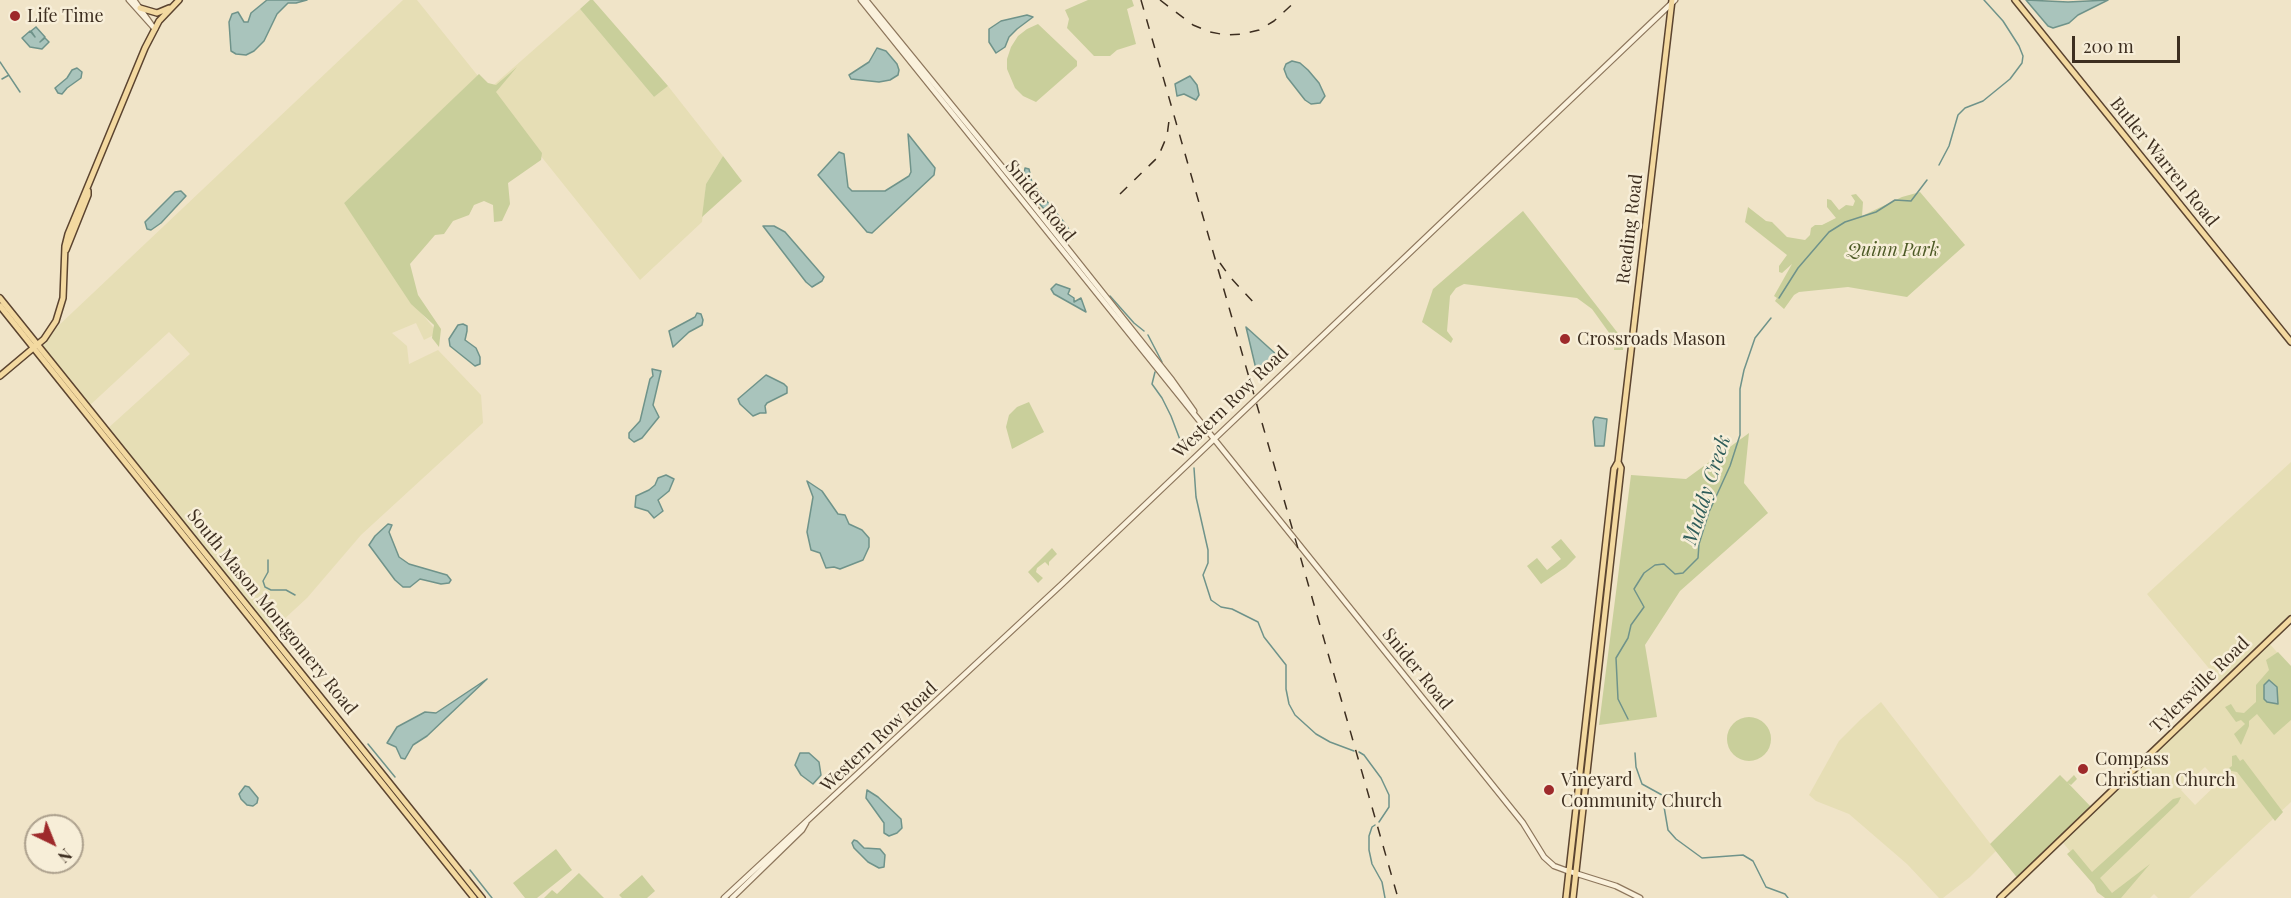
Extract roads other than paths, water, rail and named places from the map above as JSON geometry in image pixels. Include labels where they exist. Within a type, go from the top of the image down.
[{"type":"main road","points":[[154,29],[184,0]]},
{"type":"main road","name":"Butler Warren Road","points":[[2015,0],[2291,342]]},
{"type":"main road","name":"Reading Road","points":[[1566,898],[1614,469],[1618,462],[1673,1]]},
{"type":"main road","points":[[0,376],[35,347],[52,328],[60,310],[68,234],[88,191],[145,48],[159,21],[177,2]]},
{"type":"main road","points":[[140,8],[156,14],[177,2]]},
{"type":"main road","points":[[0,298],[35,347]]},
{"type":"main road","points":[[1,307],[35,347]]},
{"type":"main road","name":"South Mason Montgomery Road","points":[[35,347],[474,898]]},
{"type":"main road","name":"South Mason Montgomery Road","points":[[35,347],[482,898]]},
{"type":"main road","name":"Reading Road","points":[[1573,898],[1621,468],[1618,462]]},
{"type":"main road","name":"Tylersville Road","points":[[2000,898],[2291,620]]},
{"type":"street","points":[[129,0],[154,29]]},
{"type":"street","points":[[134,0],[154,29]]},
{"type":"street","name":"Snider Road","points":[[861,0],[1523,823],[1544,857],[1554,866],[1576,875],[1616,886],[1640,898]]},
{"type":"street","name":"Snider Road","points":[[866,0],[1172,380],[1198,419]]},
{"type":"street","name":"Western Row Road","points":[[724,898],[1214,438],[1673,1]]},
{"type":"street","name":"Western Row Road","points":[[732,898],[802,830],[806,823]]},
{"type":"water","points":[[267,0],[307,0],[288,3],[277,14],[264,41],[254,51],[246,55],[231,51],[229,22],[232,14],[238,12],[244,22],[248,22],[251,13]]},
{"type":"water","points":[[2026,0],[2068,2],[2108,0],[2078,15],[2069,23],[2053,28],[2048,26]]},
{"type":"water","points":[[1027,15],[1033,17],[1017,29],[1009,37],[1005,47],[996,53],[989,42],[989,29],[1001,21]]},
{"type":"water","points":[[36,27],[45,37],[40,42],[45,38],[49,42],[42,49],[30,47],[22,38],[30,31],[35,37],[31,31]]},
{"type":"water","points":[[877,48],[886,51],[897,64],[898,75],[890,80],[879,82],[851,79],[849,75],[869,62]]},
{"type":"water","points":[[1292,61],[1300,63],[1319,83],[1325,96],[1320,103],[1311,104],[1305,100],[1287,77],[1284,69],[1286,64]]},
{"type":"water","points":[[77,68],[82,72],[81,78],[62,94],[58,93],[55,88],[67,78],[72,70]]},
{"type":"water","points":[[1190,76],[1197,85],[1199,95],[1196,100],[1184,94],[1177,96],[1175,84]]},
{"type":"water","points":[[908,134],[935,168],[934,175],[872,233],[867,232],[818,175],[839,152],[844,154],[848,187],[852,191],[885,191],[909,176],[911,172]]},
{"type":"water","points":[[1025,168],[1029,169],[1032,183],[1067,226],[1073,238],[1071,239],[1063,232],[1025,186],[1023,180]]},
{"type":"water","points":[[181,191],[186,196],[161,223],[151,230],[147,229],[145,222],[175,192]]},
{"type":"water","points":[[763,226],[774,226],[785,232],[824,277],[822,281],[812,287],[806,282]]},
{"type":"water","points":[[1056,284],[1070,289],[1068,294],[1074,298],[1074,302],[1081,298],[1086,312],[1054,294],[1051,289]]},
{"type":"water","points":[[697,313],[701,314],[702,325],[689,332],[673,347],[669,331],[695,317]]},
{"type":"water","points":[[458,325],[467,326],[465,340],[476,348],[480,357],[480,364],[475,366],[450,346],[449,339]]},
{"type":"water","points":[[1246,327],[1278,356],[1278,361],[1260,379],[1256,369]]},
{"type":"water","points":[[652,369],[661,371],[653,405],[659,417],[642,438],[634,442],[629,438],[629,433],[640,421],[650,379],[653,376]]},
{"type":"water","points":[[766,375],[784,384],[787,387],[787,393],[767,403],[766,413],[753,416],[740,404],[738,399]]},
{"type":"water","points":[[1595,417],[1607,419],[1604,446],[1595,446],[1593,421]]},
{"type":"water","points":[[666,475],[674,479],[669,491],[658,500],[663,511],[654,518],[648,511],[635,507],[636,496],[649,490],[658,478]]},
{"type":"water","points":[[807,481],[822,491],[838,514],[845,515],[849,524],[862,530],[869,538],[869,547],[863,560],[840,569],[826,568],[820,553],[811,550],[807,532],[813,497]]},
{"type":"water","points":[[388,524],[392,525],[389,532],[399,557],[409,564],[447,575],[451,580],[449,583],[441,584],[420,579],[410,587],[403,587],[395,580],[369,545]]},
{"type":"water","points":[[487,679],[427,736],[413,745],[405,759],[401,758],[396,747],[387,743],[397,727],[425,712],[436,713]]},
{"type":"water","points":[[2269,680],[2277,687],[2278,704],[2267,702],[2264,699],[2264,685]]},
{"type":"water","points":[[800,753],[809,753],[819,762],[821,775],[813,784],[801,775],[795,765]]},
{"type":"water","points":[[245,786],[249,787],[258,798],[257,803],[253,806],[247,805],[239,794]]},
{"type":"water","points":[[867,790],[878,797],[901,819],[902,828],[897,833],[889,836],[884,833],[884,823],[866,798]]},
{"type":"water","points":[[854,840],[864,848],[880,849],[885,855],[884,867],[879,868],[868,862],[854,848],[852,843]]},
{"type":"waterway","name":"Muddy Creek","points":[[1939,165],[1949,146],[1958,115],[1965,108],[1983,101],[2010,79],[2022,63],[2023,56],[2019,46],[2003,21],[1984,0]]},
{"type":"waterway","points":[[0,62],[20,92]]},
{"type":"waterway","points":[[2,79],[9,75]]},
{"type":"waterway","name":"Muddy Creek","points":[[1779,298],[1798,268],[1829,232],[1845,222],[1876,212],[1895,200],[1911,201],[1927,180]]},
{"type":"waterway","name":"Muddy Creek","points":[[1110,296],[1144,331]]},
{"type":"waterway","name":"Muddy Creek","points":[[1628,719],[1618,699],[1616,658],[1628,638],[1631,625],[1644,607],[1634,589],[1644,573],[1655,565],[1664,564],[1675,574],[1683,573],[1698,558],[1699,544],[1709,512],[1730,466],[1740,435],[1740,389],[1744,370],[1755,338],[1771,318]]},
{"type":"waterway","name":"Muddy Creek","points":[[1148,335],[1162,362]]},
{"type":"waterway","name":"Muddy Creek","points":[[1155,372],[1152,384],[1171,416],[1185,453]]},
{"type":"waterway","name":"Muddy Creek","points":[[1194,468],[1196,497],[1208,550],[1208,563],[1203,575],[1211,600],[1221,607],[1232,609],[1258,622],[1264,637],[1286,665],[1286,689],[1289,704],[1295,715],[1316,734],[1354,751]]},
{"type":"waterway","points":[[268,560],[268,572],[263,581],[265,587],[271,590],[286,590],[295,595]]},
{"type":"waterway","points":[[368,744],[395,777]]},
{"type":"waterway","name":"Muddy Creek","points":[[1359,752],[1364,755],[1381,778],[1389,795],[1389,807],[1379,822]]},
{"type":"waterway","name":"Muddy Creek","points":[[1635,753],[1636,767],[1642,784],[1662,795],[1668,830],[1676,839],[1702,858],[1743,855],[1753,861],[1766,887],[1785,894],[1788,898]]},
{"type":"waterway","name":"Muddy Creek","points":[[1375,825],[1369,836],[1369,850],[1372,864],[1382,882],[1385,898]]},
{"type":"waterway","points":[[470,870],[492,898]]},
{"type":"railway","points":[[1141,0],[1398,898]]},
{"type":"railway","points":[[1160,0],[1193,25],[1226,35],[1259,30],[1274,21],[1297,0]]},
{"type":"railway","points":[[1120,194],[1158,157],[1167,136],[1170,113]]},
{"type":"railway","points":[[1220,263],[1255,304]]},
{"type":"place","name":"Life Time","points":[[15,16]]},
{"type":"place","name":"Crossroads Mason","points":[[1565,339]]},
{"type":"place","name":"Compass Christian Church","points":[[2083,769]]},
{"type":"place","name":"Vineyard Community Church","points":[[1549,790]]},
{"type":"park label","name":"Quinn Park","points":[[1893,250]]}]
